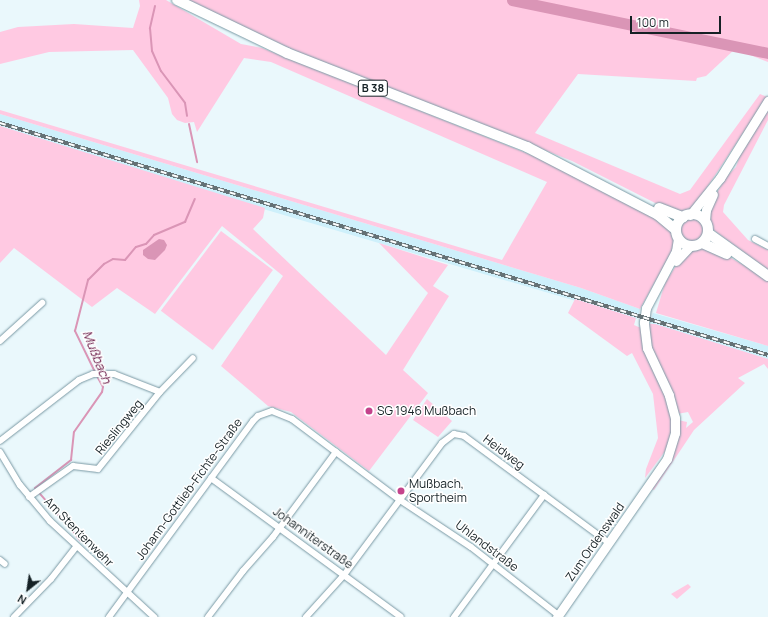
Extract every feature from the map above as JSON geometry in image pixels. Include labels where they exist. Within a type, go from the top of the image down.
[{"type":"main road","name":"B 38","points":[[177,0],[287,53],[592,175],[670,214],[687,216]]},
{"type":"main road","name":"B 38","points":[[554,160],[658,215],[677,234]]},
{"type":"main road","points":[[752,266],[702,243],[690,246],[677,234],[687,216],[697,215],[705,221],[708,233],[768,276]]},
{"type":"main road","points":[[702,243],[708,233]]},
{"type":"street","points":[[705,221],[706,210],[720,178],[768,101]]},
{"type":"street","points":[[687,216],[720,178]]},
{"type":"street","name":"Zum Ordenswald","points":[[558,616],[652,481],[659,464],[670,450],[675,433],[673,410],[647,348],[644,335],[646,308],[676,251],[677,234]]},
{"type":"street","points":[[755,240],[768,246]]},
{"type":"street","name":"Zum Ordenswald","points":[[658,285],[681,253],[690,246]]},
{"type":"street","points":[[0,341],[42,303]]},
{"type":"street","name":"Rieslingweg","points":[[29,497],[73,466],[98,469],[160,392],[194,358]]},
{"type":"street","points":[[0,440],[79,380],[95,373],[114,374],[160,392]]},
{"type":"street","name":"Johann-Gottlieb-Fichte-Straße","points":[[109,617],[253,421],[264,413],[272,411],[284,414],[400,500]]},
{"type":"street","name":"Heidweg","points":[[306,617],[344,575],[442,442],[454,434],[464,436],[609,543]]},
{"type":"street","name":"Am Stentenwehr","points":[[0,452],[29,497],[76,547],[154,617]]},
{"type":"street","points":[[208,617],[230,586],[280,528],[336,452]]},
{"type":"street","name":"Johanniterstraße","points":[[211,478],[401,617]]},
{"type":"street","points":[[454,617],[544,495]]},
{"type":"street","name":"Uhlandstraße","points":[[400,500],[493,564],[558,616]]},
{"type":"street","points":[[14,617],[51,579],[76,547]]},
{"type":"shaded area","points":[[139,0],[166,0],[241,44],[262,48],[554,164],[672,227],[676,241],[674,248],[640,309],[581,288],[0,114],[0,110],[502,260],[547,182],[271,62],[244,58],[197,132],[194,122],[185,123],[177,120],[172,114],[168,98],[133,50],[49,52],[0,64],[0,32],[18,27],[74,24],[133,28],[140,6]]},
{"type":"shaded area","points":[[184,0],[768,0],[768,62],[735,49],[706,76],[697,78],[696,81],[578,74],[535,133],[680,194],[690,190],[760,94],[767,97],[692,210],[685,213],[671,211],[572,161],[293,50]]},
{"type":"shaded area","points":[[768,109],[768,120],[724,205],[723,212],[748,240],[768,250],[768,270],[712,229],[708,219],[709,206],[727,176],[736,167],[740,155]]},
{"type":"shaded area","points":[[0,114],[581,288],[640,309],[637,319],[229,199],[0,126]]},
{"type":"shaded area","points":[[0,126],[265,208],[263,218],[253,229],[386,355],[428,293],[379,243],[448,265],[433,286],[449,296],[403,370],[428,393],[369,471],[291,412],[268,406],[221,366],[283,276],[222,226],[155,314],[117,288],[92,307],[14,248],[0,263]]},
{"type":"shaded area","points":[[692,218],[700,222],[704,230],[700,238],[692,242],[684,238],[680,230],[684,222]]},
{"type":"shaded area","points":[[221,231],[273,270],[213,350],[161,311]]},
{"type":"shaded area","points":[[159,239],[164,240],[167,245],[165,250],[155,260],[148,259],[143,255],[143,250]]},
{"type":"shaded area","points":[[704,247],[717,250],[768,279],[768,346],[656,313],[665,283],[682,256],[690,249]]},
{"type":"shaded area","points":[[575,299],[636,318],[634,325],[641,328],[644,348],[671,410],[672,433],[666,450],[645,478],[646,469],[658,438],[653,394],[632,353],[627,356],[568,313]]},
{"type":"shaded area","points":[[653,313],[768,346],[768,359],[650,323]]},
{"type":"shaded area","points":[[647,324],[655,324],[768,359],[768,369],[764,364],[738,378],[745,383],[694,430],[654,490],[652,489],[665,469],[678,420],[687,422],[686,428],[693,422],[688,412],[677,414],[651,351]]},
{"type":"shaded area","points":[[427,399],[452,421],[438,437],[413,420]]},
{"type":"shaded area","points":[[688,584],[691,587],[677,599],[671,594]]},
{"type":"waterway","points":[[512,0],[768,53]]},
{"type":"waterway","name":"Mußbach","points":[[155,6],[150,28],[152,51],[161,71],[185,103],[187,116]]},
{"type":"waterway","name":"Mußbach","points":[[189,124],[197,162]]},
{"type":"waterway","name":"Mußbach","points":[[95,372],[75,331],[88,280],[104,264],[113,259],[125,260],[136,247],[146,244],[154,235],[185,222],[195,199]]},
{"type":"waterway","name":"Mußbach","points":[[81,541],[35,488],[71,460],[74,432],[102,392],[103,387],[97,376]]},
{"type":"railway","points":[[0,123],[768,355]]},
{"type":"place","name":"SG 1946 Mußbach","points":[[369,411]]},
{"type":"place","name":"Mußbach, Sportheim","points":[[401,491]]}]
